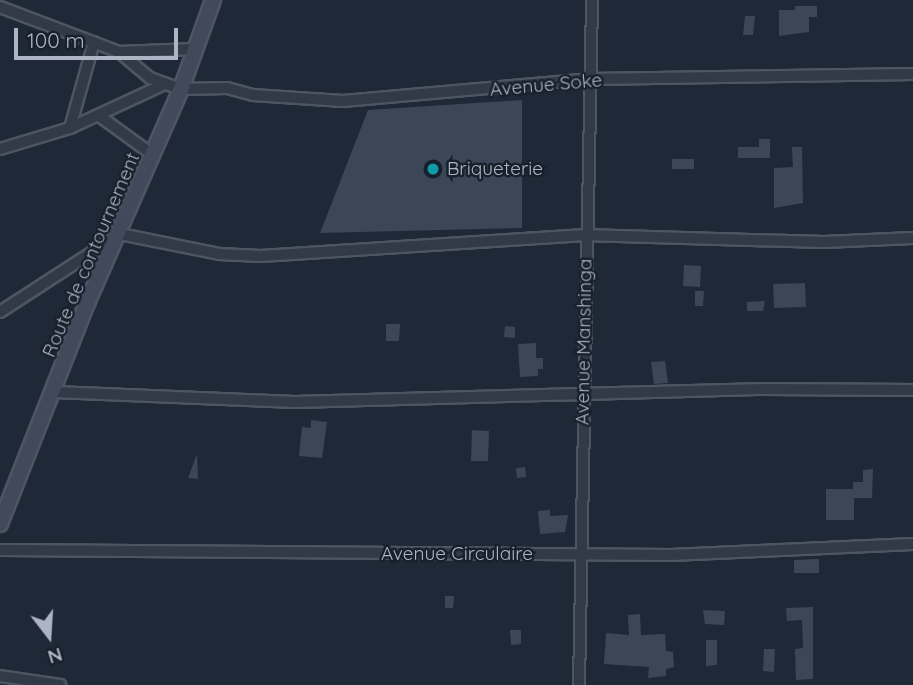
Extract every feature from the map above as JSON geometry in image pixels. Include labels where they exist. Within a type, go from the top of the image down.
[{"type":"street","name":"Route de contournement","points":[[0,524],[55,392],[88,302],[120,234],[181,89],[213,0]]},
{"type":"street","name":"Avenue Manshinga","points":[[579,685],[585,235],[592,0]]},
{"type":"street","points":[[0,6],[119,52],[193,50]]},
{"type":"street","points":[[70,128],[94,42]]},
{"type":"street","name":"Avenue Soke","points":[[119,52],[165,84],[181,89],[373,101],[591,79],[913,74]]},
{"type":"street","points":[[0,149],[70,128],[165,84]]},
{"type":"street","points":[[98,116],[153,155]]},
{"type":"street","points":[[0,313],[120,234],[219,254],[261,256],[585,235],[824,242],[913,238]]},
{"type":"street","points":[[55,392],[295,402],[583,394],[913,390]]},
{"type":"street","name":"Avenue Circulaire","points":[[0,550],[580,552],[671,555],[913,544]]},
{"type":"street","points":[[0,676],[60,685]]},
{"type":"building","points":[[795,6],[817,6],[817,17],[809,17],[809,32],[779,36],[779,10],[795,10]]},
{"type":"building","points":[[745,16],[755,16],[753,35],[743,35]]},
{"type":"building","name":"Briqueterie","points":[[522,100],[522,228],[320,233],[368,110]]},
{"type":"building","points":[[759,139],[770,139],[770,158],[738,158],[738,147],[759,147]]},
{"type":"building","points":[[792,147],[802,147],[803,203],[774,208],[774,168],[793,167]]},
{"type":"building","points":[[672,159],[694,159],[694,169],[672,169]]},
{"type":"building","points":[[684,265],[701,266],[700,287],[683,286]]},
{"type":"building","points":[[805,283],[806,307],[774,308],[773,284]]},
{"type":"building","points":[[695,291],[704,291],[703,306],[695,306]]},
{"type":"building","points":[[765,301],[763,311],[747,311],[747,302]]},
{"type":"building","points":[[386,324],[400,324],[399,341],[386,341]]},
{"type":"building","points":[[505,326],[515,327],[515,338],[504,337]]},
{"type":"building","points":[[536,343],[536,358],[543,358],[543,369],[538,369],[538,376],[520,377],[518,344]]},
{"type":"building","points":[[665,361],[668,383],[654,384],[651,362]]},
{"type":"building","points":[[311,420],[327,422],[322,458],[299,456],[302,427],[311,428]]},
{"type":"building","points":[[472,430],[489,431],[488,461],[471,461]]},
{"type":"building","points":[[197,454],[198,479],[188,478]]},
{"type":"building","points":[[525,467],[526,477],[517,478],[516,468]]},
{"type":"building","points":[[873,469],[872,498],[854,498],[854,520],[826,520],[826,489],[853,489],[853,482],[863,482],[863,470]]},
{"type":"building","points":[[550,510],[550,516],[568,515],[565,532],[540,534],[538,511]]},
{"type":"building","points":[[819,559],[819,573],[794,573],[794,560]]},
{"type":"building","points":[[445,596],[454,596],[453,608],[445,608]]},
{"type":"building","points":[[813,607],[813,679],[796,680],[795,649],[803,648],[802,620],[787,621],[786,608]]},
{"type":"building","points":[[703,610],[725,611],[724,625],[705,624]]},
{"type":"building","points":[[640,614],[641,635],[665,634],[666,651],[673,652],[674,667],[666,669],[666,676],[648,678],[649,667],[604,664],[606,633],[629,635],[628,615]]},
{"type":"building","points":[[510,630],[521,630],[521,644],[511,645]]},
{"type":"building","points":[[706,640],[717,640],[717,665],[706,666]]},
{"type":"building","points":[[764,649],[775,649],[774,672],[763,671]]},
{"type":"place","name":"Briqueterie","points":[[433,169]]}]
